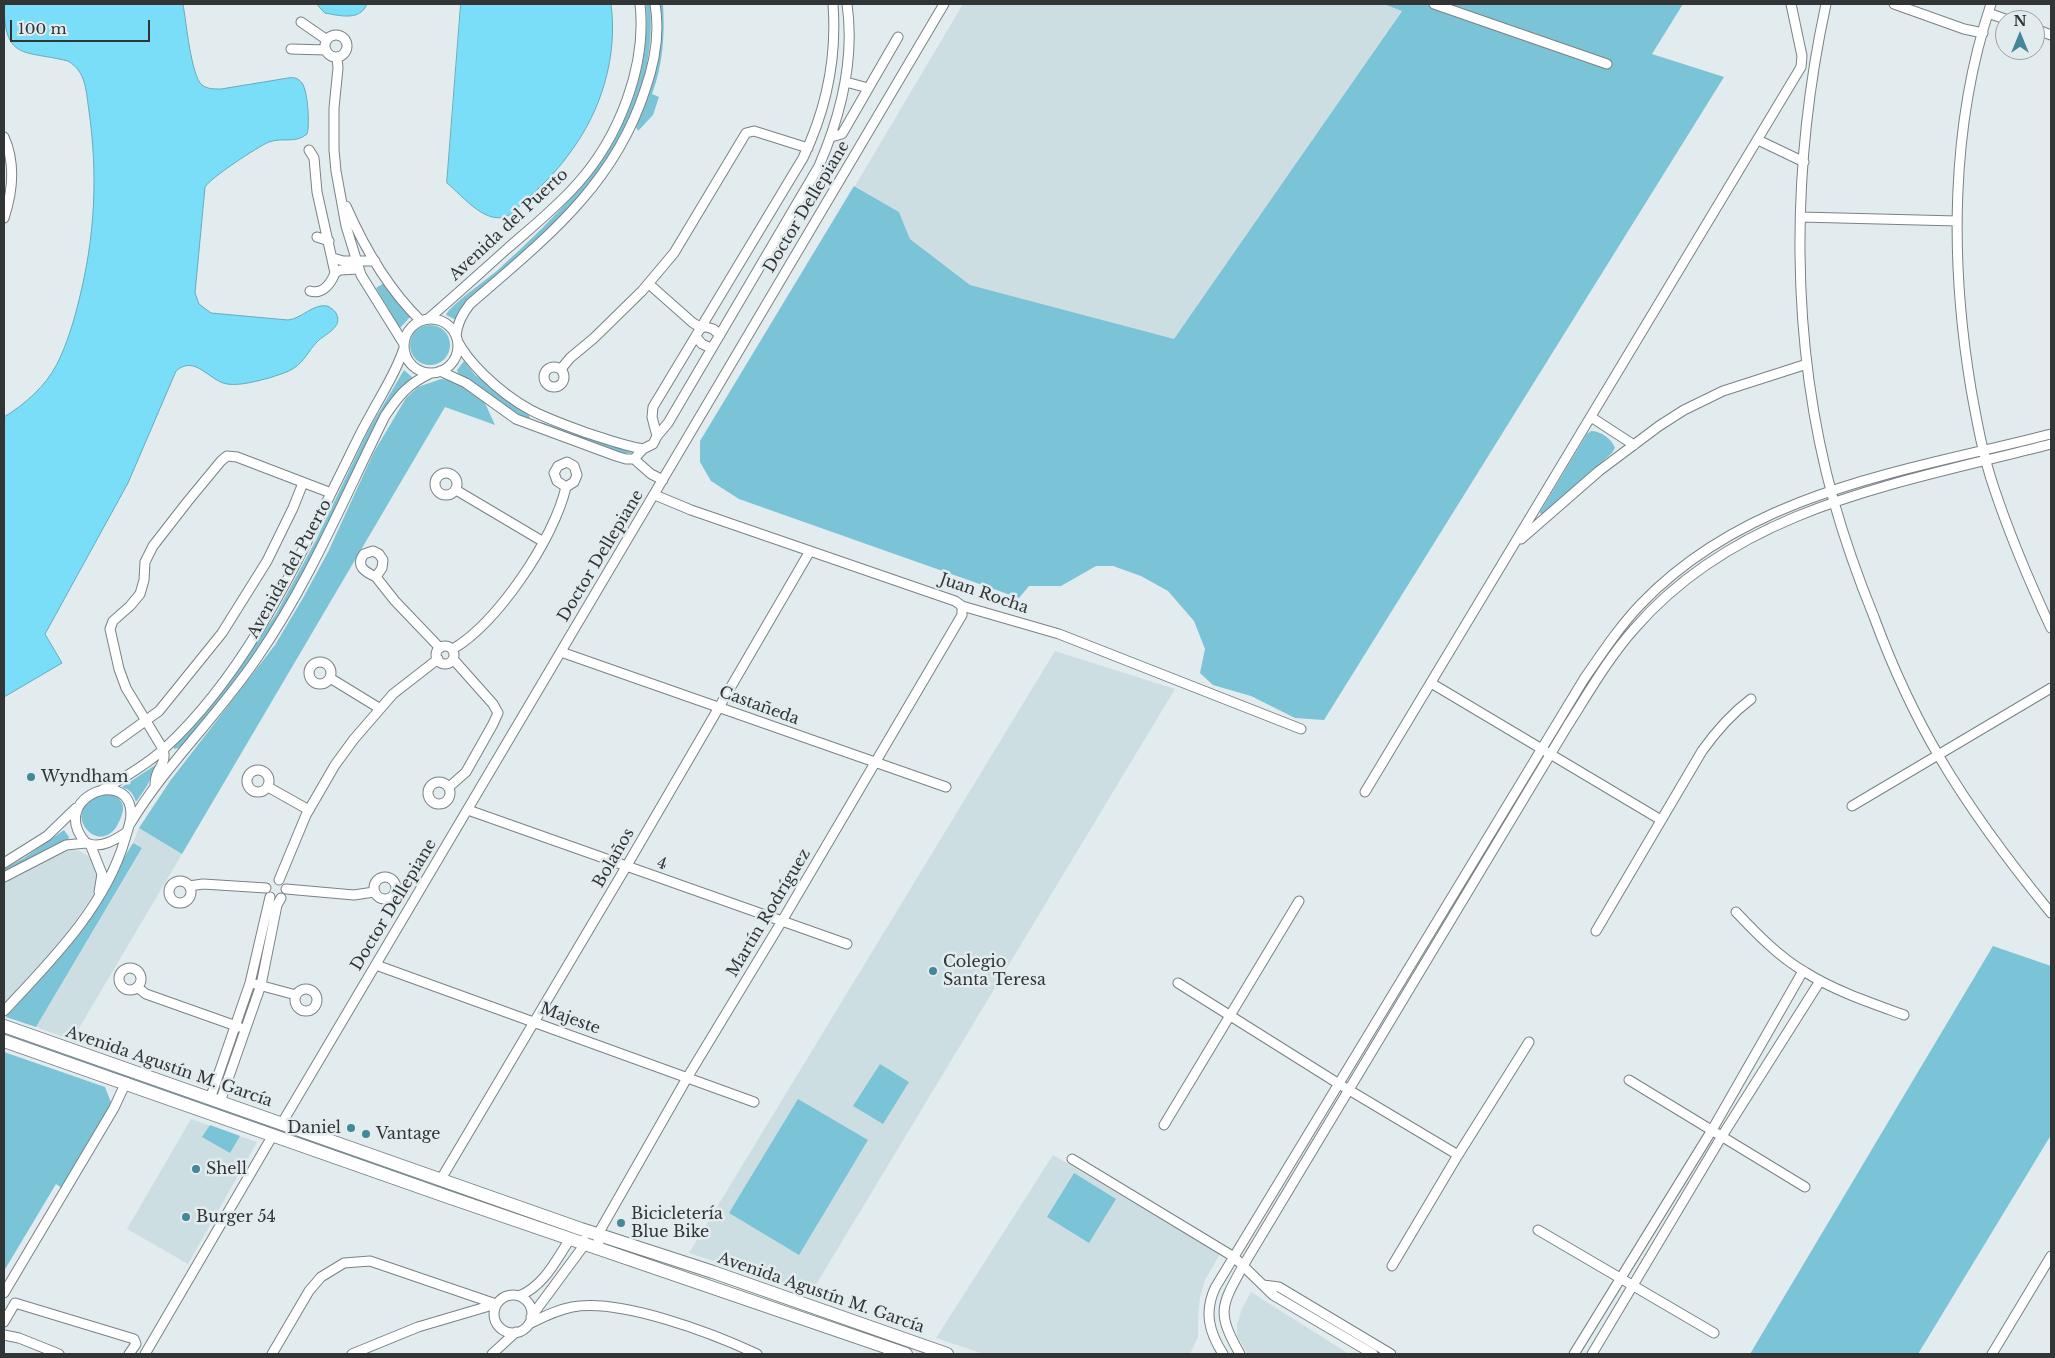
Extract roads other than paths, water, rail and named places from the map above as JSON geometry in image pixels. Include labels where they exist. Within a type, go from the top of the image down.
[{"type":"main road","name":"Avenida Agustín M. García","points":[[4,1026],[581,1229],[947,1354]]},
{"type":"main road","name":"Avenida Agustín M. García","points":[[4,1041],[126,1082],[570,1239],[906,1354]]},
{"type":"street","name":"Avenida del Puerto","points":[[425,320],[568,194],[595,162],[617,121],[631,86],[640,38],[640,4]]},
{"type":"street","name":"Avenida del Puerto","points":[[457,339],[458,325],[470,304],[572,212],[591,191],[626,138],[642,101],[654,58],[657,31],[655,4]]},
{"type":"street","points":[[657,436],[652,416],[653,407],[808,147],[817,126],[831,72],[834,34],[833,4]]},
{"type":"street","points":[[634,459],[643,449],[653,444],[668,423],[821,161],[829,141],[846,82],[849,40],[847,4]]},
{"type":"street","name":"Doctor Dellepiane","points":[[282,1123],[944,4]]},
{"type":"street","points":[[1434,4],[1607,64]]},
{"type":"street","points":[[1365,792],[1794,80],[1802,62],[1791,4]]},
{"type":"street","points":[[1826,4],[1812,86],[1804,162],[1800,272],[1807,364],[1819,437],[1834,503],[1861,586],[1885,647],[1900,681],[1939,756],[2005,857],[2051,913]]},
{"type":"street","points":[[1894,4],[1964,29],[1983,33]]},
{"type":"street","points":[[1991,4],[1973,72],[1964,129],[1957,221],[1960,299],[1975,413],[1994,488],[2035,594],[2051,628]]},
{"type":"street","points":[[1988,13],[1995,15]]},
{"type":"street","points":[[301,22],[327,40]]},
{"type":"street","points":[[327,40],[336,35],[345,40],[346,50],[337,57]]},
{"type":"street","points":[[808,147],[818,141],[829,141],[842,134],[898,37]]},
{"type":"street","points":[[1798,38],[1809,44],[1819,40]]},
{"type":"street","points":[[327,40],[326,50],[330,55],[337,57]]},
{"type":"street","points":[[291,49],[326,50]]},
{"type":"street","points":[[337,57],[334,126],[336,171],[339,192],[357,265],[404,346],[410,363],[423,372],[436,372],[447,368],[456,356],[457,339]]},
{"type":"street","points":[[1794,80],[1804,80],[1812,86]]},
{"type":"street","points":[[846,82],[868,88]]},
{"type":"street","points":[[561,369],[649,284],[685,237],[746,133],[754,131],[808,147],[821,161]]},
{"type":"street","points":[[4,137],[12,167],[12,183],[10,202],[4,218]]},
{"type":"street","points":[[1758,140],[1804,162]]},
{"type":"street","points":[[310,150],[314,158],[318,192],[335,272],[332,280],[324,288],[318,292],[310,291]]},
{"type":"street","points":[[339,192],[375,261],[394,291],[425,320]]},
{"type":"street","points":[[1801,217],[1957,221]]},
{"type":"street","points":[[317,236],[328,241]]},
{"type":"street","points":[[333,258],[357,265]]},
{"type":"street","points":[[335,272],[375,261]]},
{"type":"street","points":[[649,284],[693,323],[713,329],[720,335]]},
{"type":"street","points":[[404,346],[409,330],[425,320],[437,320],[445,323],[477,368],[502,392],[535,413],[622,445],[643,449]]},
{"type":"street","points":[[696,337],[702,344],[712,348]]},
{"type":"street","name":"Avenida del Puerto","points":[[102,790],[133,772],[164,749],[204,705],[256,634],[295,568],[369,416],[387,387],[404,346]]},
{"type":"street","points":[[1515,544],[1599,471],[1660,426],[1701,401],[1723,391],[1807,364]]},
{"type":"street","name":"Avenida del Puerto","points":[[129,828],[155,786],[196,738],[258,658],[277,628],[310,570],[385,416],[407,387],[436,372]]},
{"type":"street","points":[[436,372],[466,383],[516,420],[616,456],[634,459],[651,474],[663,480]]},
{"type":"street","points":[[530,426],[535,413]]},
{"type":"street","points":[[1591,417],[1634,445]]},
{"type":"street","points":[[1223,1354],[1210,1330],[1208,1316],[1210,1302],[1216,1288],[1541,749],[1608,644],[1636,610],[1680,569],[1737,530],[1790,505],[1831,490],[2051,434]]},
{"type":"street","points":[[1240,1354],[1229,1335],[1224,1314],[1225,1301],[1243,1266],[1550,755],[1618,648],[1654,607],[1691,575],[1724,552],[1793,516],[1872,490],[2051,444]]},
{"type":"street","points":[[155,786],[156,772],[165,761],[164,749],[145,722],[122,679],[110,629],[113,621],[140,594],[144,580],[146,558],[153,546],[188,501],[227,456],[237,457],[331,492]]},
{"type":"street","points":[[116,742],[159,711],[222,633],[267,561],[303,483]]},
{"type":"street","points":[[453,649],[467,641],[506,599],[542,541],[566,487]]},
{"type":"street","points":[[456,490],[542,541]]},
{"type":"street","name":"Juan Rocha","points":[[654,495],[691,510],[955,601],[962,606],[1059,634],[1301,729]]},
{"type":"street","name":"Bolaños","points":[[441,1179],[720,708],[810,551]]},
{"type":"street","points":[[376,577],[440,648]]},
{"type":"street","name":"Martín Rodríguez","points":[[598,1234],[687,1078],[782,922],[962,615],[962,606]]},
{"type":"street","points":[[453,649],[445,646],[440,648],[436,654],[438,660],[445,664],[453,660]]},
{"type":"street","points":[[453,649],[453,660]]},
{"type":"street","name":"Castañeda","points":[[561,652],[946,787]]},
{"type":"street","points":[[279,880],[309,810],[336,765],[379,708],[393,694],[438,660]]},
{"type":"street","points":[[449,787],[466,772],[498,713],[493,704],[453,660]]},
{"type":"street","points":[[330,678],[379,708]]},
{"type":"street","points":[[1431,683],[1661,820]]},
{"type":"street","points":[[1852,806],[2051,688]]},
{"type":"street","points":[[1596,931],[1661,820],[1717,730],[1733,712],[1751,699]]},
{"type":"street","points":[[268,787],[309,810]]},
{"type":"street","points":[[4,863],[48,836],[89,796],[102,790],[113,790],[123,794],[130,807],[129,828],[110,878],[68,941],[4,1011]]},
{"type":"street","points":[[78,806],[75,816],[76,829],[88,843],[102,874],[98,896]]},
{"type":"street","name":"4","points":[[468,810],[847,944]]},
{"type":"street","points":[[4,877],[66,845],[88,843],[101,845],[110,842],[129,828]]},
{"type":"street","points":[[215,1101],[246,1029],[261,985],[277,905],[285,894],[286,889],[284,883],[279,880],[272,880],[266,888]]},
{"type":"street","points":[[189,886],[203,884],[266,888]]},
{"type":"street","points":[[266,888],[270,897],[275,900],[281,898]]},
{"type":"street","points":[[286,889],[354,894],[374,892]]},
{"type":"street","points":[[215,1101],[250,983],[270,897]]},
{"type":"street","points":[[1164,1125],[1299,901]]},
{"type":"street","points":[[1736,912],[1756,932],[1803,972],[1820,981],[1904,1015]]},
{"type":"street","points":[[1441,915],[1451,920]]},
{"type":"street","name":"Majeste","points":[[376,965],[754,1102]]},
{"type":"street","points":[[1574,1354],[1712,1130],[1803,972]]},
{"type":"street","points":[[1592,1354],[1722,1136],[1820,981]]},
{"type":"street","points":[[250,983],[296,995]]},
{"type":"street","points":[[1178,983],[1339,1084],[1458,1155]]},
{"type":"street","points":[[137,987],[146,994],[246,1029]]},
{"type":"street","points":[[1392,1266],[1458,1155],[1529,1042]]},
{"type":"street","points":[[1629,1080],[1805,1187]]},
{"type":"street","points":[[4,1293],[114,1108],[126,1082]]},
{"type":"street","points":[[145,1354],[273,1135]]},
{"type":"street","points":[[1072,1159],[1234,1257],[1273,1295],[1373,1354]]},
{"type":"street","points":[[492,1354],[530,1321],[585,1244],[581,1229]]},
{"type":"street","points":[[1538,1230],[1714,1333]]},
{"type":"street","points":[[598,1234],[600,1249]]},
{"type":"street","points":[[352,1354],[418,1327],[496,1304],[506,1296],[519,1296],[531,1291],[541,1283],[570,1239]]},
{"type":"street","points":[[1992,1354],[2051,1256]]},
{"type":"street","points":[[556,1260],[568,1267]]},
{"type":"street","points":[[272,1354],[309,1291],[321,1277],[344,1263],[370,1261],[496,1304]]},
{"type":"street","points":[[1262,1284],[1279,1288],[1391,1354]]},
{"type":"street","points":[[464,1313],[471,1304],[466,1293]]},
{"type":"street","points":[[519,1296],[528,1302],[532,1312],[530,1321]]},
{"type":"street","points":[[4,1322],[16,1303],[134,1339],[136,1344],[129,1354]]},
{"type":"street","points":[[496,1304],[494,1316],[499,1327],[510,1333],[516,1332]]},
{"type":"street","points":[[530,1321],[553,1312],[574,1307],[612,1308],[661,1319],[709,1334],[757,1354]]},
{"type":"street","points":[[1210,1330],[1215,1324],[1221,1323],[1226,1326]]},
{"type":"street","points":[[4,1335],[18,1338],[59,1354]]},
{"type":"street","points":[[1214,1340],[1224,1343],[1229,1338],[1229,1335]]},
{"type":"place","name":"Wyndham","points":[[31,777]]},
{"type":"place","name":"Colegio Santa Teresa","points":[[933,971]]},
{"type":"place","name":"Daniel","points":[[351,1128]]},
{"type":"place","name":"Vantage","points":[[366,1134]]},
{"type":"place","name":"Shell","points":[[196,1169]]},
{"type":"place","name":"Burger 54","points":[[186,1217]]},
{"type":"place","name":"Bicicletería Blue Bike","points":[[621,1223]]}]
